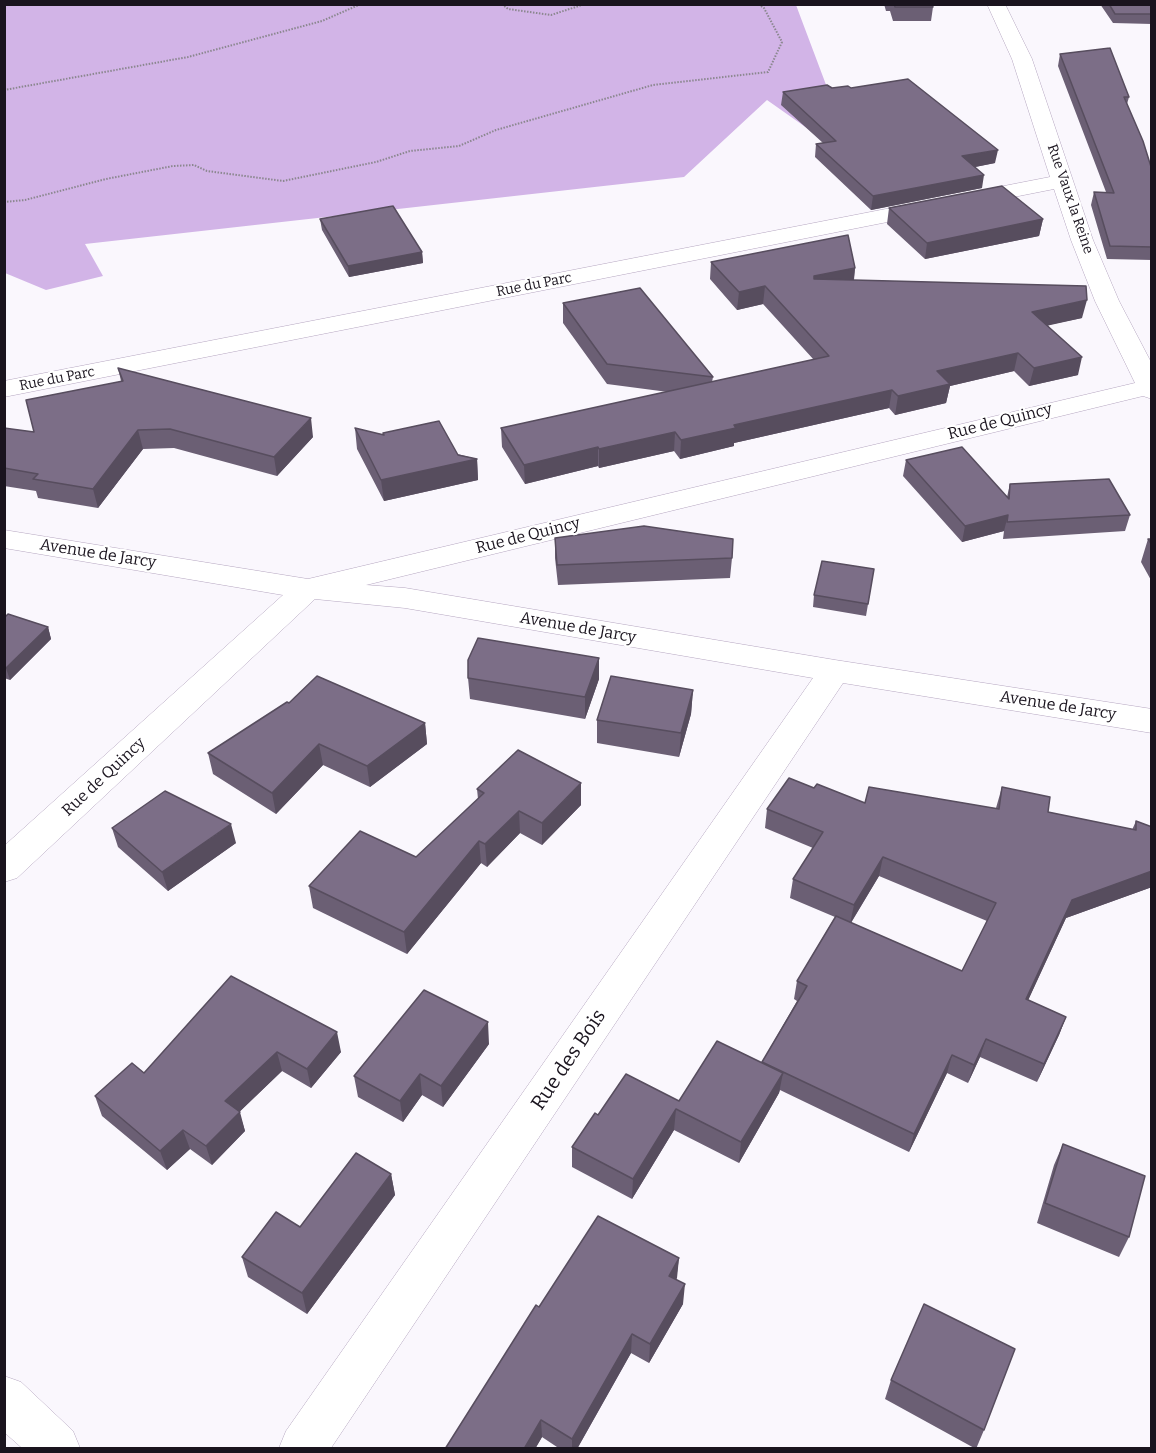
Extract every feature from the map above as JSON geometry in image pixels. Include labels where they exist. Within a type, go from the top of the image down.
[{"type":"street","name":"Rue Vaux la Reine","points":[[996,4],[1022,59],[1082,240],[1107,301],[1150,389]]},
{"type":"street","name":"Rue du Parc","points":[[4,389],[1063,181]]},
{"type":"street","name":"Rue de Quincy","points":[[4,868],[308,589],[1150,389]]},
{"type":"street","name":"Avenue de Jarcy","points":[[4,539],[308,589],[405,598],[835,671],[1152,721]]},
{"type":"street","name":"Rue des Bois","points":[[303,1449],[835,671]]},
{"type":"street","points":[[4,1399],[56,1449]]},
{"type":"path","points":[[4,90],[188,57],[322,21],[361,4]]},
{"type":"path","points":[[502,4],[508,9],[550,15],[585,4]]},
{"type":"path","points":[[4,202],[25,200],[106,179],[172,166],[194,165],[207,171],[284,181],[376,162],[410,151],[459,146],[496,130],[653,85],[768,72],[782,42],[764,8],[758,4]]},
{"type":"shaded area","points":[[4,5],[796,5],[831,98],[838,150],[767,100],[684,177],[85,244],[103,276],[46,290],[5,273]]},
{"type":"building","points":[[894,4],[932,4],[933,7],[895,7]]},
{"type":"building","points":[[1109,4],[1152,4],[1152,14],[1115,14]]},
{"type":"building","points":[[1110,48],[1129,97],[1124,97],[1143,141],[1152,170],[1152,247],[1110,246],[1094,192],[1114,193],[1060,54]]},
{"type":"building","points":[[908,79],[998,150],[962,156],[984,175],[873,196],[816,144],[836,141],[783,92],[827,85],[832,88],[848,86],[851,88]]},
{"type":"building","points":[[1002,186],[1043,219],[927,243],[889,208]]},
{"type":"building","points":[[393,206],[422,252],[348,266],[320,219]]},
{"type":"building","points":[[848,235],[855,268],[814,276],[814,279],[1086,286],[1087,300],[1032,312],[1082,357],[1034,368],[1018,353],[937,371],[950,384],[898,396],[892,390],[734,425],[736,428],[681,440],[675,432],[524,465],[501,428],[829,356],[765,286],[739,292],[711,262]]},
{"type":"building","points":[[640,288],[713,377],[607,364],[563,303]]},
{"type":"building","points":[[118,368],[311,418],[274,457],[170,429],[138,430],[93,489],[33,479],[38,474],[4,468],[4,428],[34,432],[26,400],[123,381]]},
{"type":"building","points":[[439,421],[458,455],[477,459],[381,480],[355,428],[384,435],[383,433]]},
{"type":"building","points":[[962,447],[1009,499],[1010,484],[1109,479],[1130,515],[1007,522],[1008,515],[965,526],[906,460]]},
{"type":"building","points":[[644,526],[733,539],[732,558],[557,565],[555,538]]},
{"type":"building","points":[[822,561],[874,569],[868,604],[814,595]]},
{"type":"building","points":[[8,614],[48,627],[6,668],[4,667],[4,618]]},
{"type":"building","points":[[478,638],[599,658],[585,697],[468,678],[468,660]]},
{"type":"building","points":[[317,676],[425,723],[367,766],[319,744],[272,793],[208,753],[287,702],[289,703]]},
{"type":"building","points":[[611,676],[693,690],[681,733],[597,720]]},
{"type":"building","points":[[518,750],[581,783],[542,823],[519,811],[485,844],[479,841],[404,932],[309,886],[360,831],[416,857],[484,793],[477,789]]},
{"type":"building","points":[[789,778],[814,788],[817,784],[865,803],[869,787],[999,809],[1002,787],[1050,797],[1048,812],[1136,830],[1136,821],[1152,827],[1152,871],[1072,900],[1026,999],[1066,1017],[1044,1064],[986,1039],[974,1065],[952,1055],[914,1134],[762,1062],[807,986],[797,981],[836,916],[962,971],[996,903],[883,857],[854,905],[793,879],[823,832],[767,809]]},
{"type":"building","points":[[165,791],[231,824],[162,872],[112,828]]},
{"type":"building","points":[[231,976],[337,1032],[307,1069],[277,1052],[225,1101],[240,1112],[206,1146],[183,1130],[160,1151],[95,1096],[132,1063],[144,1073]]},
{"type":"building","points":[[424,990],[488,1022],[441,1086],[420,1074],[400,1101],[354,1076]]},
{"type":"building","points":[[717,1041],[783,1073],[741,1142],[676,1109],[633,1179],[572,1147],[595,1113],[598,1115],[626,1074],[679,1101]]},
{"type":"building","points":[[1063,1144],[1145,1176],[1129,1237],[1045,1203]]},
{"type":"building","points":[[356,1153],[391,1174],[302,1293],[242,1257],[276,1212],[300,1227]]},
{"type":"building","points":[[598,1216],[679,1258],[669,1276],[685,1284],[650,1344],[632,1334],[572,1439],[541,1420],[524,1449],[445,1449],[536,1305],[539,1307]]},
{"type":"building","points":[[924,1304],[1015,1349],[984,1430],[891,1380]]}]
